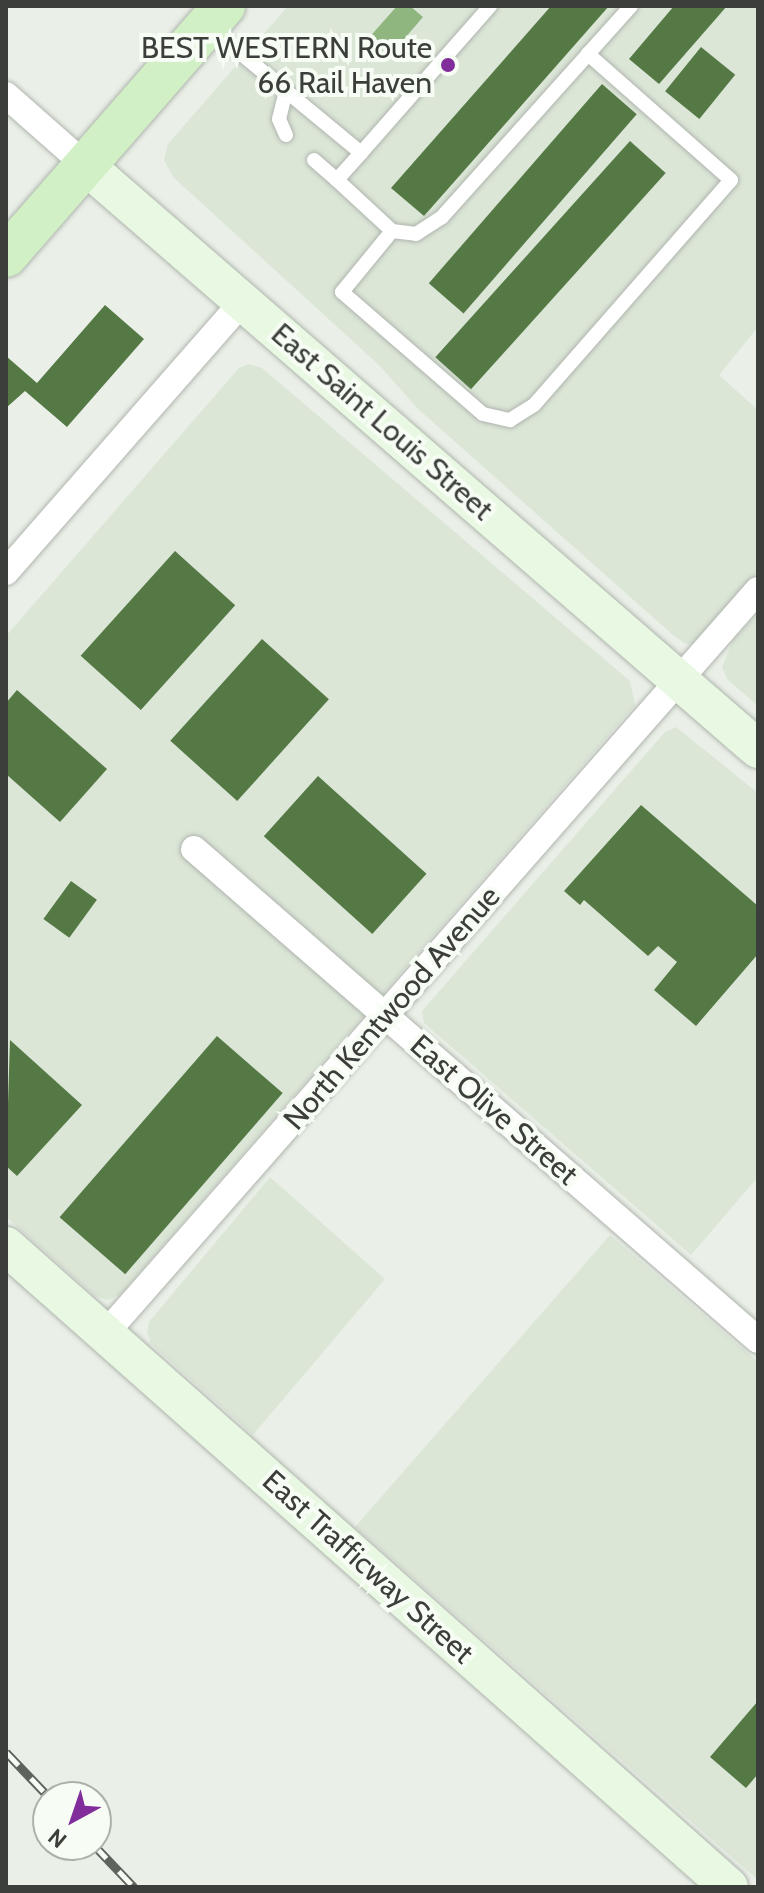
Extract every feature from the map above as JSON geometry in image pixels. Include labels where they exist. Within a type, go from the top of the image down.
[{"type":"main road","points":[[6,256],[216,16]]},
{"type":"main road","name":"East Saint Louis Street","points":[[85,165],[758,749]]},
{"type":"main road","name":"East Trafficway Street","points":[[6,1246],[729,1887]]},
{"type":"street","name":"East Saint Louis Street","points":[[6,95],[85,165]]},
{"type":"street","points":[[6,572],[243,301]]},
{"type":"street","name":"North Kentwood Avenue","points":[[105,1334],[758,590]]},
{"type":"street","name":"East Olive Street","points":[[194,849],[758,1340]]},
{"type":"lane","points":[[337,180],[490,6]]},
{"type":"lane","points":[[314,160],[392,231],[416,234],[442,217],[631,6]]},
{"type":"lane","points":[[216,16],[286,91],[361,153]]},
{"type":"lane","points":[[392,231],[342,292],[483,414],[510,420],[534,405],[731,180],[588,54]]},
{"type":"lane","points":[[286,91],[279,119],[286,135]]},
{"type":"shaded area","points":[[288,6],[758,6],[758,327],[719,375],[758,410],[758,575],[699,643],[686,644],[673,635],[417,408],[380,366],[173,177],[164,160],[168,144]]},
{"type":"shaded area","points":[[397,6],[410,6],[423,17],[387,59],[366,41]]},
{"type":"shaded area","points":[[249,364],[262,368],[630,681],[635,705],[120,1295],[107,1300],[95,1296],[6,1217],[6,636],[239,368]]},
{"type":"shaded area","points":[[758,613],[758,706],[727,679],[722,667],[733,640]]},
{"type":"shaded area","points":[[676,727],[758,793],[758,1177],[691,1255],[424,1023],[422,1011],[665,732]]},
{"type":"shaded area","points":[[270,1177],[385,1279],[253,1435],[151,1344],[147,1332],[149,1322]]},
{"type":"shaded area","points":[[610,1235],[758,1362],[758,1880],[355,1527]]},
{"type":"building","points":[[551,6],[609,6],[424,216],[391,188]]},
{"type":"building","points":[[674,6],[727,6],[659,84],[629,59]]},
{"type":"building","points":[[701,47],[735,75],[699,119],[665,91]]},
{"type":"building","points":[[602,84],[637,114],[464,313],[429,283]]},
{"type":"building","points":[[630,141],[666,173],[471,389],[435,357]]},
{"type":"building","points":[[105,305],[144,339],[67,427],[25,391],[6,408],[6,356],[37,383]]},
{"type":"building","points":[[175,551],[235,605],[141,710],[81,656]]},
{"type":"building","points":[[262,639],[329,699],[237,801],[170,741]]},
{"type":"building","points":[[17,690],[107,769],[60,822],[6,774],[6,703]]},
{"type":"building","points":[[318,776],[426,874],[372,934],[264,836]]},
{"type":"building","points":[[641,805],[758,906],[758,954],[696,1026],[654,990],[677,962],[658,946],[648,956],[584,900],[580,905],[564,891]]},
{"type":"building","points":[[71,881],[97,900],[69,938],[43,919]]},
{"type":"building","points":[[217,1036],[283,1093],[125,1274],[60,1217]]},
{"type":"building","points":[[10,1040],[82,1105],[17,1176],[6,1166]]},
{"type":"building","points":[[758,1701],[758,1774],[746,1788],[710,1757]]},
{"type":"railway","points":[[6,1752],[34,1781]]},
{"type":"railway","points":[[109,1861],[134,1887]]},
{"type":"place","name":"BEST WESTERN Route 66 Rail Haven","points":[[448,65]]}]
